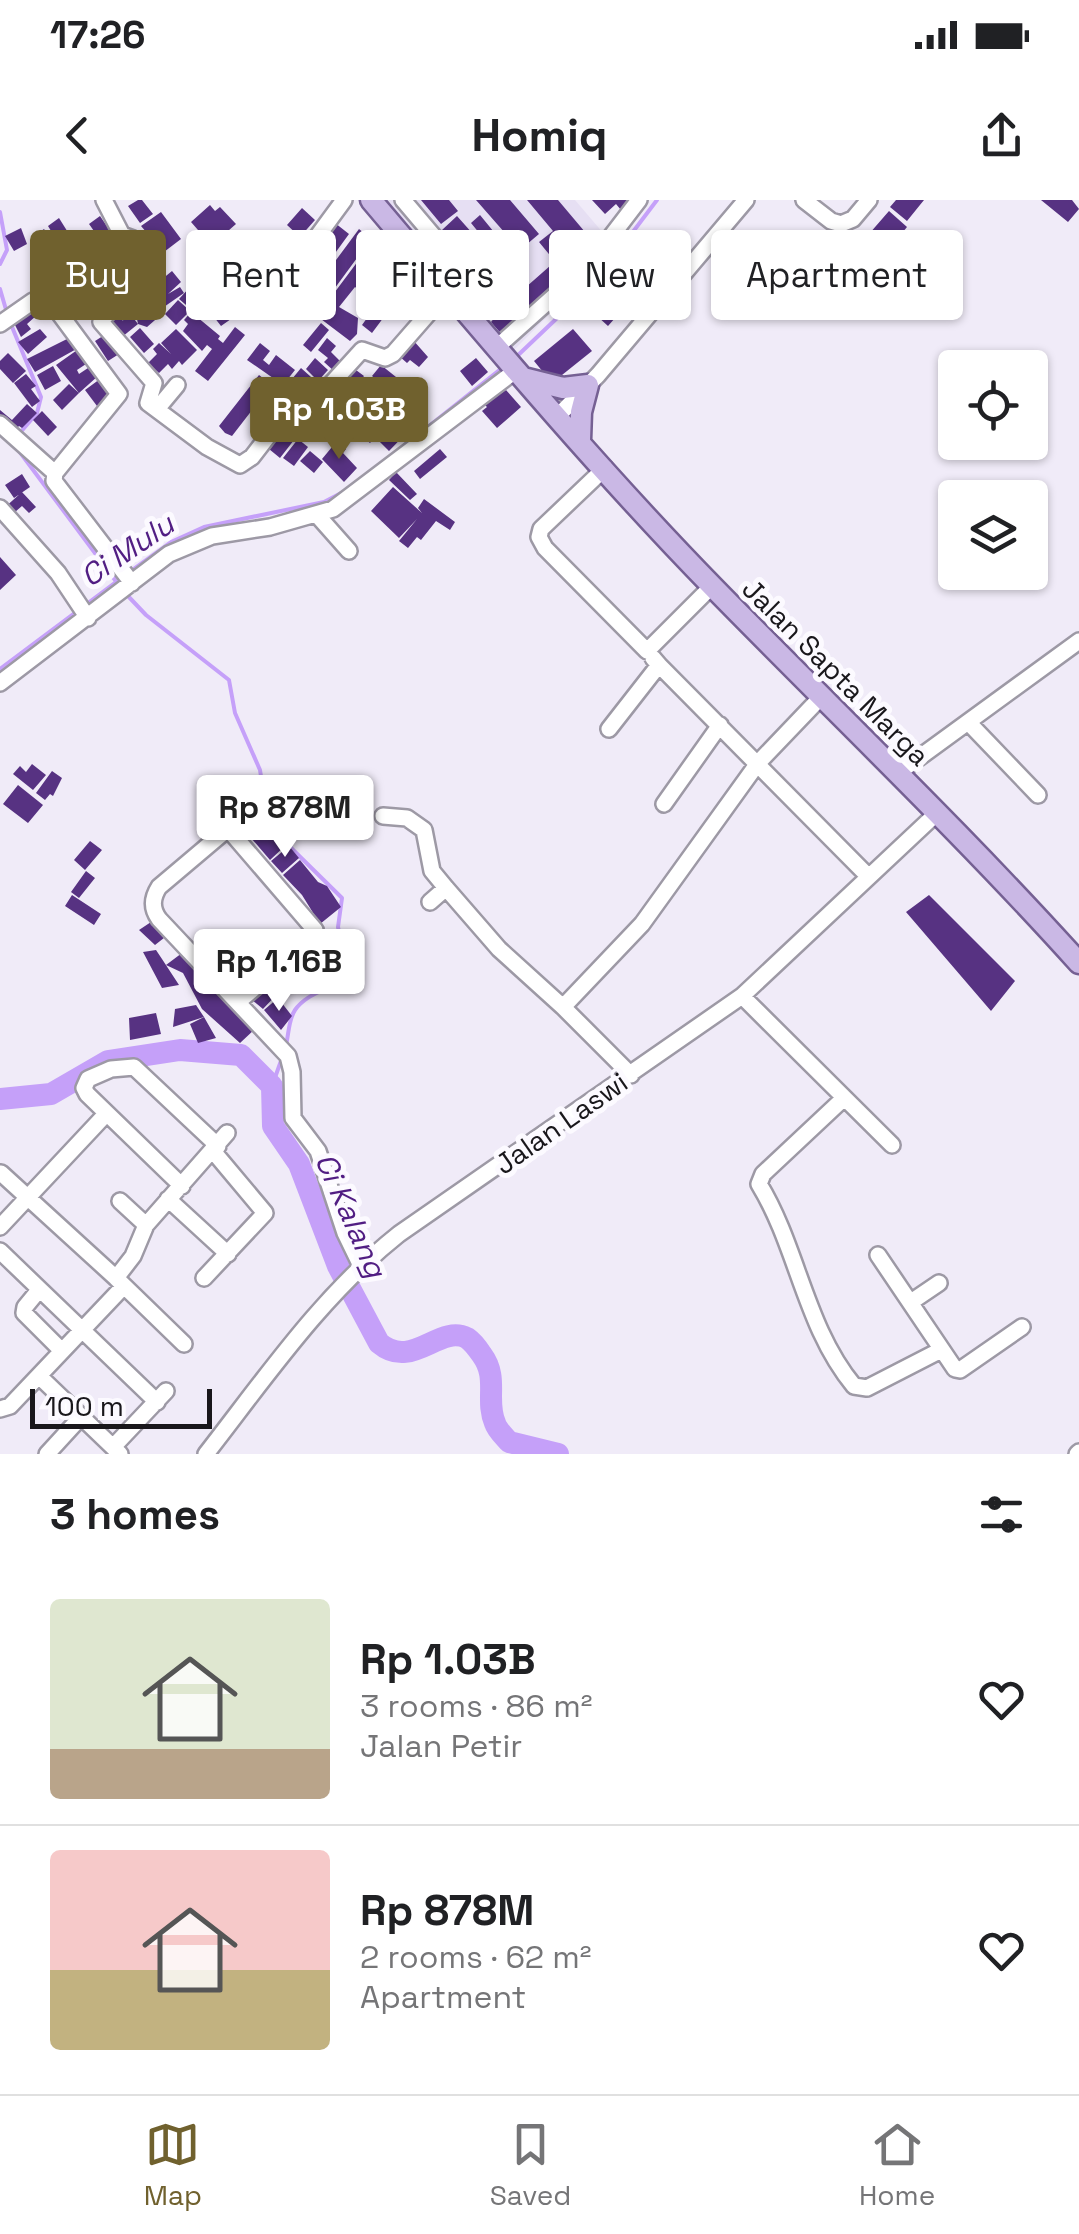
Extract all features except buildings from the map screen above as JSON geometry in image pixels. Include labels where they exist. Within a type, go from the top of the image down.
[{"type":"main road","name":"Jalan Sapta Marga","points":[[371,200],[396,230]]},
{"type":"main road","name":"Jalan Sapta Marga","points":[[472,320],[712,586],[937,812],[1079,963]]},
{"type":"main road","points":[[517,372],[563,388],[588,385],[581,412],[580,440]]},
{"type":"street","points":[[104,200],[119,230]]},
{"type":"street","points":[[322,230],[344,200]]},
{"type":"street","points":[[403,200],[428,230]]},
{"type":"street","points":[[497,349],[590,264],[639,200]]},
{"type":"street","points":[[558,416],[746,200]]},
{"type":"street","points":[[804,200],[840,224],[853,219],[869,200]]},
{"type":"street","points":[[6,321],[30,303]]},
{"type":"street","points":[[65,320],[119,394],[55,473],[54,481],[126,582]]},
{"type":"street","points":[[100,320],[153,380],[155,386],[147,401],[206,448],[243,465],[287,412],[322,394],[361,350],[384,358],[393,354],[423,320]]},
{"type":"street","points":[[0,683],[83,612],[187,544],[318,516],[350,498],[517,372]]},
{"type":"street","points":[[157,409],[177,384]]},
{"type":"street","points":[[0,424],[55,473]]},
{"type":"street","points":[[604,468],[552,517],[539,537],[549,552],[868,876]]},
{"type":"street","points":[[0,508],[58,574],[83,612]]},
{"type":"street","points":[[318,516],[349,551]]},
{"type":"street","points":[[647,651],[712,586]]},
{"type":"street","points":[[898,773],[1079,641]]},
{"type":"street","points":[[609,728],[659,665]]},
{"type":"street","points":[[564,1007],[657,906],[758,764],[822,696]]},
{"type":"street","points":[[968,722],[1038,795]]},
{"type":"street","points":[[664,804],[720,725]]},
{"type":"street","name":"Jalan Laswi","points":[[206,1454],[298,1336],[358,1269],[399,1234],[742,996],[937,812]]},
{"type":"street","points":[[243,816],[159,886],[153,903],[160,920],[284,1052],[292,1072],[292,1118],[318,1151],[358,1269]]},
{"type":"street","points":[[384,816],[408,818],[424,830],[432,870],[446,888],[499,949],[631,1075]]},
{"type":"street","points":[[229,830],[315,930],[312,939],[238,1002]]},
{"type":"street","points":[[430,902],[446,888]]},
{"type":"street","points":[[742,996],[892,1145]]},
{"type":"street","points":[[182,1186],[85,1091],[86,1082],[95,1074],[111,1068],[134,1067],[220,1143],[265,1213],[204,1278]]},
{"type":"street","points":[[843,1099],[764,1174],[759,1184],[778,1220],[803,1294],[854,1386],[867,1388],[941,1350]]},
{"type":"street","points":[[0,1227],[106,1114]]},
{"type":"street","points":[[0,1409],[10,1406],[83,1330],[119,1283],[146,1225],[220,1143]]},
{"type":"street","points":[[1,1172],[184,1344]]},
{"type":"street","points":[[168,1198],[228,1254]]},
{"type":"street","points":[[120,1200],[146,1225]]},
{"type":"street","points":[[0,1251],[83,1330],[162,1396],[116,1451],[39,1376]]},
{"type":"street","points":[[878,1254],[951,1366],[960,1370],[1022,1327]]},
{"type":"street","points":[[910,1302],[939,1283]]},
{"type":"street","points":[[39,1290],[24,1306],[24,1313],[62,1351]]},
{"type":"street","points":[[46,1454],[80,1418]]},
{"type":"shaded area","points":[[384,200],[575,200],[601,230],[549,230],[549,315],[511,353],[484,320],[529,320],[529,230],[409,230]]},
{"type":"waterway","name":"Ci Mulu","points":[[514,359],[595,282],[657,200]]},
{"type":"waterway","points":[[0,212],[7,250],[0,264]]},
{"type":"waterway","points":[[0,289],[7,313]]},
{"type":"waterway","points":[[10,322],[41,397],[37,413],[19,434]]},
{"type":"waterway","name":"Ci Mulu","points":[[400,449],[502,368]]},
{"type":"waterway","points":[[16,447],[121,588]]},
{"type":"waterway","name":"Ci Mulu","points":[[128,573],[171,542],[204,527],[324,502],[345,491]]},
{"type":"waterway","name":"Ci Mulu","points":[[84,606],[116,582]]},
{"type":"waterway","points":[[127,595],[146,615],[229,680],[235,713],[260,770],[268,820],[342,898],[338,927],[348,973],[295,1010],[285,1049]]},
{"type":"waterway","name":"Ci Mulu","points":[[0,669],[76,612]]},
{"type":"waterway","name":"Ci Kalang","points":[[0,1099],[51,1094],[108,1061],[180,1050],[241,1055],[272,1086],[273,1126],[299,1164],[338,1266],[379,1343],[403,1352],[446,1337],[467,1338],[490,1372],[492,1414],[499,1431],[509,1442],[558,1454]]},
{"type":"waterway","points":[[272,1086],[282,1058]]}]
